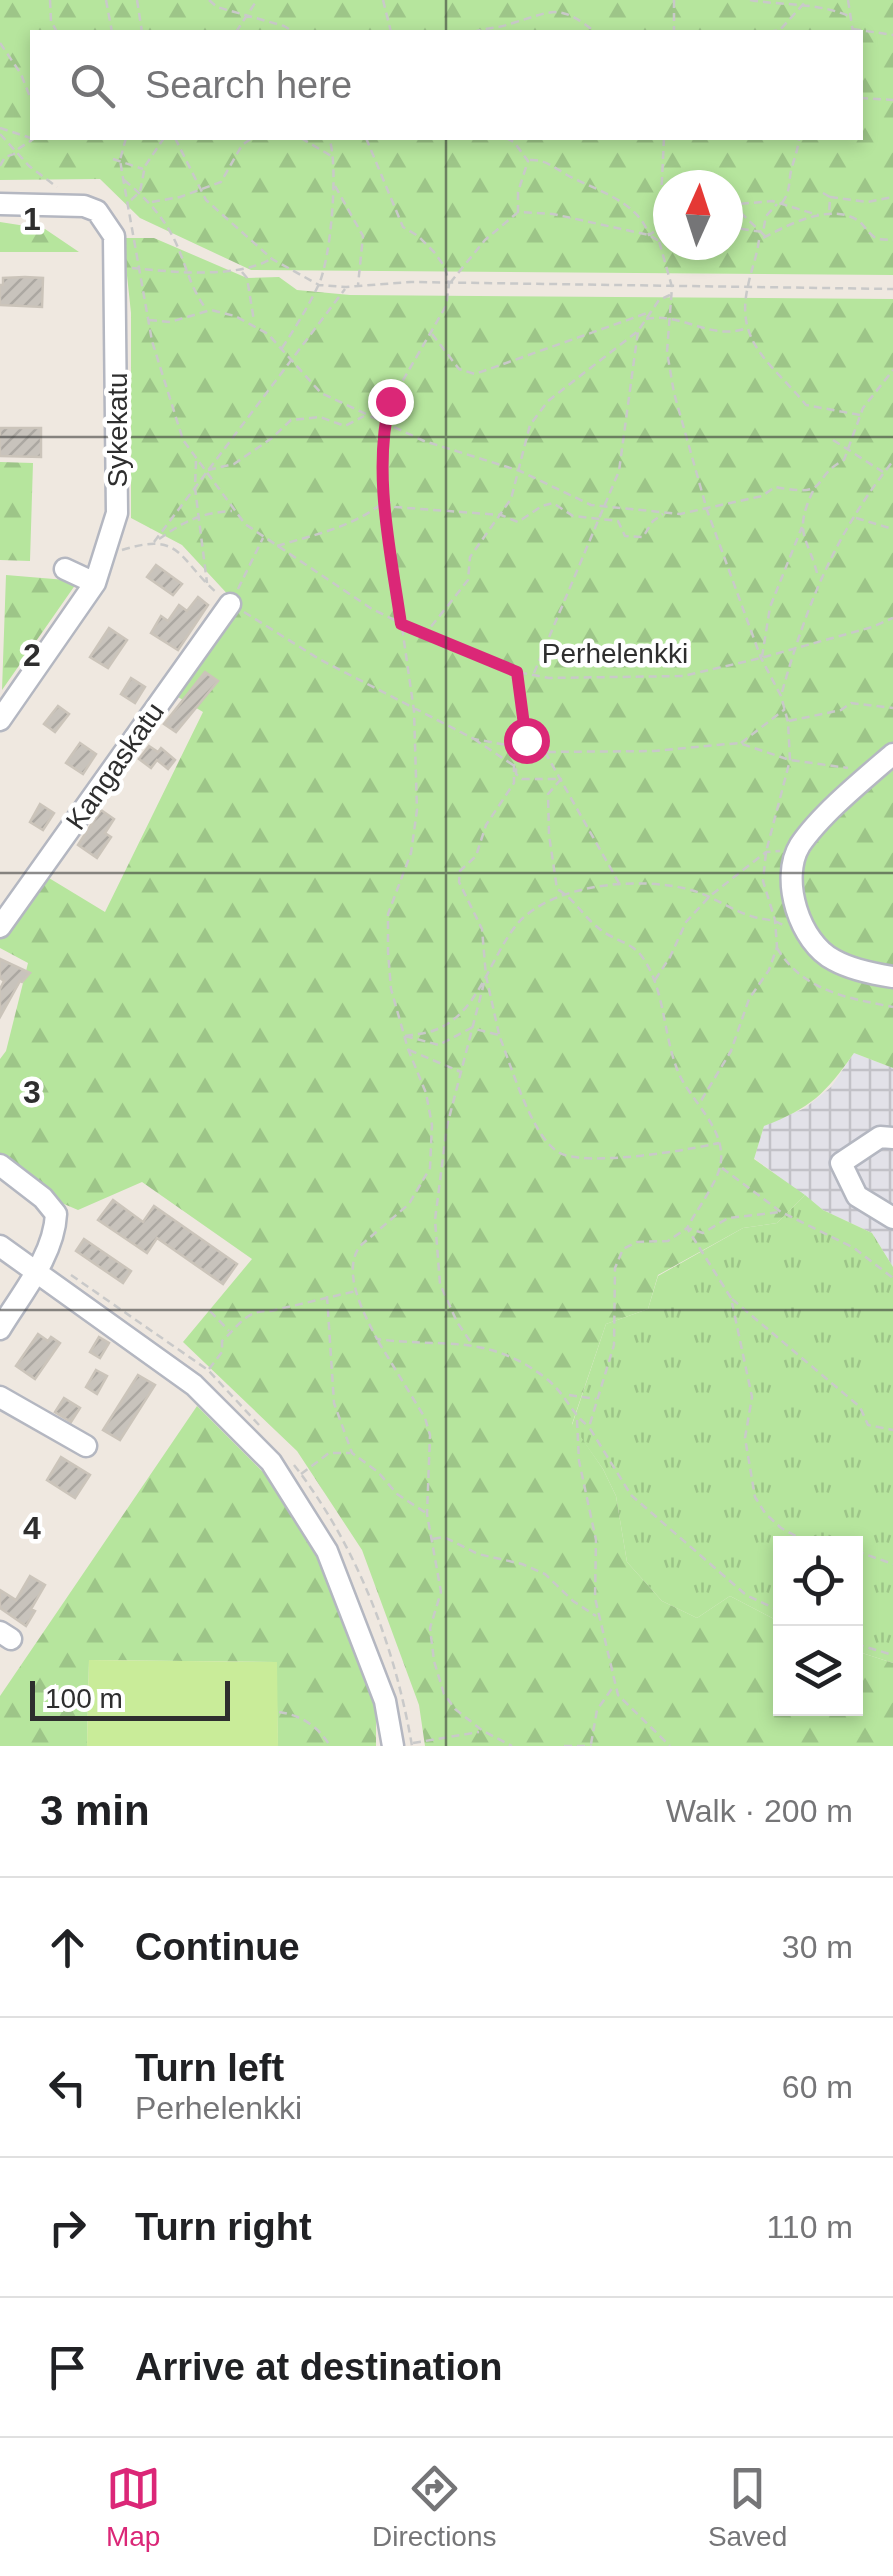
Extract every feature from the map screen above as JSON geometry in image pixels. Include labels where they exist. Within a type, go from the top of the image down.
[{"type":"street","points":[[0,204],[77,199]]},
{"type":"street","name":"Sykekatu","points":[[0,720],[95,583],[117,514],[116,251],[114,236],[105,220],[77,199]]},
{"type":"street","points":[[65,570],[95,583]]},
{"type":"street","name":"Kangaskatu","points":[[0,927],[230,604]]},
{"type":"street","points":[[893,754],[798,848],[792,885],[796,907],[813,942],[822,951],[871,974],[893,977]]},
{"type":"street","points":[[893,1138],[880,1137],[841,1162],[857,1196],[893,1218]]},
{"type":"street","points":[[0,1165],[43,1198],[56,1214],[55,1234],[0,1329]]},
{"type":"street","points":[[0,1246],[194,1384],[271,1462],[327,1551],[402,1745]]},
{"type":"street","points":[[0,1397],[86,1446]]},
{"type":"path","points":[[50,0],[51,21],[56,30]]},
{"type":"path","points":[[106,0],[112,30]]},
{"type":"path","points":[[137,0],[142,30]]},
{"type":"path","points":[[209,0],[218,8],[291,30]]},
{"type":"path","points":[[239,30],[257,0]]},
{"type":"path","points":[[674,0],[674,30]]},
{"type":"path","points":[[750,0],[828,8],[851,17]]},
{"type":"path","points":[[780,30],[807,0]]},
{"type":"path","points":[[803,6],[814,0]]},
{"type":"path","points":[[848,0],[853,30]]},
{"type":"path","points":[[385,1],[391,30]]},
{"type":"path","points":[[482,30],[520,22],[531,14],[555,12],[576,18],[593,30]]},
{"type":"path","points":[[786,24],[790,30]]},
{"type":"path","points":[[863,32],[893,35]]},
{"type":"path","points":[[0,43],[21,74],[30,97]]},
{"type":"path","points":[[863,98],[893,100]]},
{"type":"path","points":[[0,131],[30,137]]},
{"type":"path","points":[[0,131],[29,166],[77,199]]},
{"type":"path","points":[[0,166],[5,156],[18,152],[22,144],[31,140]]},
{"type":"path","name":"Perhelenkki","points":[[125,140],[120,160],[149,320],[182,440],[232,511],[263,537],[372,609],[432,639],[517,672],[549,678],[683,676],[762,658],[893,618]]},
{"type":"path","points":[[128,202],[140,192],[144,170],[163,140]]},
{"type":"path","points":[[176,140],[206,200],[272,258],[319,285],[346,288],[411,282],[893,289]]},
{"type":"path","points":[[149,203],[158,204],[220,182],[242,145],[249,140]]},
{"type":"path","points":[[304,140],[333,158]]},
{"type":"path","points":[[282,348],[319,285],[329,252],[334,185],[328,140]]},
{"type":"path","points":[[367,140],[403,226],[434,252],[445,268],[449,284],[446,306],[390,401],[385,422],[386,500],[414,711],[417,810],[410,853],[388,914],[391,989],[408,1050],[426,1093],[432,1125],[430,1168],[409,1204],[354,1254],[352,1269],[364,1315],[425,1418],[430,1435],[427,1514],[441,1592],[430,1628],[444,1694],[455,1709],[483,1731],[512,1746]]},
{"type":"path","points":[[510,140],[528,161]]},
{"type":"path","points":[[663,170],[664,140]]},
{"type":"path","points":[[764,234],[766,216],[791,191],[791,170],[799,140]]},
{"type":"path","points":[[113,159],[144,170]]},
{"type":"path","points":[[518,212],[518,192],[528,161]]},
{"type":"path","points":[[528,161],[550,164],[608,192],[646,226],[650,235]]},
{"type":"path","points":[[123,178],[149,203],[178,246],[192,290],[207,310]]},
{"type":"path","points":[[334,185],[363,236],[358,286]]},
{"type":"path","points":[[822,193],[867,202],[893,198]]},
{"type":"path","points":[[829,216],[830,197]]},
{"type":"path","points":[[743,207],[780,204],[819,215],[844,216],[860,222],[877,239],[893,240]]},
{"type":"path","points":[[449,284],[485,240],[518,212],[553,214],[653,237]]},
{"type":"path","points":[[743,214],[764,234]]},
{"type":"path","points":[[819,215],[794,221],[759,240],[748,286],[745,328],[763,359],[806,405],[860,415]]},
{"type":"path","points":[[743,230],[764,234]]},
{"type":"path","points":[[650,235],[653,232]]},
{"type":"path","points":[[140,269],[252,270],[272,258]]},
{"type":"path","points":[[664,260],[672,287],[666,352],[674,393],[707,510],[762,658],[785,708],[790,760],[766,852],[764,881],[775,920],[777,947],[769,970],[749,1000],[731,1051],[699,1104]]},
{"type":"path","points":[[241,270],[247,278],[255,325]]},
{"type":"path","points":[[153,542],[346,288]]},
{"type":"path","points":[[432,639],[430,628],[468,580],[470,558],[511,499],[530,424],[548,402],[638,331],[659,300],[671,294]]},
{"type":"path","points":[[149,320],[170,322],[207,310],[235,316],[255,325],[282,348],[321,393],[364,416],[424,441],[520,471],[571,498],[605,507],[664,514],[707,510],[762,496],[775,487],[800,492],[814,490]]},
{"type":"path","points":[[431,332],[459,368],[476,374],[650,312]]},
{"type":"path","points":[[646,319],[682,319],[716,333],[745,328]]},
{"type":"path","points":[[534,675],[619,471],[638,331]]},
{"type":"path","points":[[762,658],[770,607],[814,490],[844,460],[860,415],[893,370]]},
{"type":"path","points":[[206,470],[234,464],[292,420],[320,417],[345,426],[364,416]]},
{"type":"path","points":[[833,440],[884,472]]},
{"type":"path","points":[[196,458],[207,584]]},
{"type":"path","points":[[781,696],[819,578],[893,461]]},
{"type":"path","points":[[386,500],[396,507],[502,515],[518,522],[553,503],[573,516],[618,521],[626,536],[643,537],[664,514]]},
{"type":"path","points":[[277,546],[366,518],[386,500]]},
{"type":"path","points":[[106,555],[153,542],[180,523],[206,512],[232,511]]},
{"type":"path","points":[[855,518],[893,529]]},
{"type":"path","points":[[802,527],[804,544],[819,578]]},
{"type":"path","points":[[230,604],[263,537]]},
{"type":"path","points":[[153,542],[172,546],[230,604],[318,659],[474,739],[514,766],[522,780],[561,780]]},
{"type":"path","points":[[517,672],[527,749]]},
{"type":"path","points":[[788,722],[841,710],[851,703],[893,708]]},
{"type":"path","points":[[739,744],[785,708]]},
{"type":"path","points":[[474,739],[545,752],[654,751],[739,744],[790,760],[851,769],[868,777]]},
{"type":"path","points":[[514,747],[514,783],[486,825],[476,856],[460,871],[459,882],[482,929],[486,976],[499,1035],[536,1127],[558,1152],[584,1159],[719,1143]]},
{"type":"path","points":[[545,752],[620,886]]},
{"type":"path","points":[[561,780],[548,794],[557,889],[580,904],[588,919],[601,930],[639,952],[654,981],[670,1051],[682,1080],[712,1124],[719,1143],[720,1167],[688,1228],[668,1242],[637,1242],[624,1249],[615,1268],[614,1346],[589,1427]]},
{"type":"path","points":[[654,981],[686,922],[710,896],[766,852]]},
{"type":"path","points":[[404,1036],[435,1031],[451,1022],[468,1005],[516,926],[530,912],[564,893],[656,884],[710,896],[753,917],[775,920],[787,927]]},
{"type":"path","points":[[777,947],[788,966],[820,988],[893,1008]]},
{"type":"path","points":[[472,1344],[440,1284],[435,1220],[446,1126],[486,976]]},
{"type":"path","points":[[404,1036],[439,1045],[471,1028],[499,1035]]},
{"type":"path","points":[[408,1050],[461,1072]]},
{"type":"path","points":[[720,1167],[781,1212],[854,1248],[893,1278]]},
{"type":"path","points":[[688,1228],[704,1233],[728,1218],[781,1212]]},
{"type":"path","points":[[688,1228],[731,1298],[860,1407],[868,1425],[893,1430]]},
{"type":"path","points":[[208,1370],[222,1352],[222,1341],[244,1316],[358,1290]]},
{"type":"path","points":[[327,1296],[334,1403],[352,1453]]},
{"type":"path","points":[[731,1298],[752,1397],[746,1438],[755,1497],[765,1512],[796,1536]]},
{"type":"path","points":[[210,1310],[231,1333]]},
{"type":"path","points":[[377,1339],[408,1344],[472,1344],[503,1353],[540,1374],[566,1395],[631,1496],[746,1594],[773,1608]]},
{"type":"path","points":[[566,1395],[597,1399]]},
{"type":"path","points":[[564,1746],[592,1745],[598,1710],[613,1685],[609,1650],[595,1598],[596,1540],[579,1462],[577,1417]]},
{"type":"path","points":[[301,1474],[329,1452],[352,1453],[378,1472],[397,1494],[427,1514]]},
{"type":"path","points":[[431,1540],[444,1537],[478,1554],[522,1564],[545,1574],[599,1619]]},
{"type":"path","points":[[863,1553],[893,1564]]},
{"type":"path","points":[[863,1646],[893,1655]]},
{"type":"path","points":[[613,1685],[618,1695],[670,1746]]},
{"type":"path","points":[[280,1712],[296,1714],[316,1728],[330,1746]]},
{"type":"path","points":[[402,1745],[483,1731]]},
{"type":"shaded area","points":[[854,1053],[893,1068],[893,1267],[872,1233],[823,1210],[754,1158],[764,1126],[805,1108],[831,1087]]},
{"type":"green space","points":[[0,0],[893,0],[893,275],[251,270],[140,218],[100,179],[0,180]]},
{"type":"green space","points":[[0,222],[45,229],[79,252],[0,252]]},
{"type":"green space","points":[[123,238],[154,238],[247,278],[279,277],[297,290],[350,295],[893,299],[893,747],[811,821],[786,906],[805,950],[821,965],[893,988],[893,1068],[854,1053],[816,1098],[764,1126],[754,1159],[805,1195],[777,1223],[743,1228],[658,1275],[648,1309],[606,1324],[572,1424],[616,1496],[627,1562],[662,1601],[697,1618],[730,1596],[773,1618],[773,1716],[863,1716],[863,1653],[893,1663],[893,1746],[425,1746],[419,1705],[362,1550],[297,1451],[183,1342],[252,1259],[142,1182],[78,1210],[50,1198],[0,1159],[0,1059],[6,1051],[28,963],[0,948],[0,938],[44,875],[105,912],[203,712],[173,694],[233,600],[182,545],[131,518],[131,313]]},
{"type":"green space","points":[[0,462],[33,463],[30,561],[0,560]]},
{"type":"green space","points":[[6,575],[78,581],[2,690]]},
{"type":"green space","points":[[893,770],[893,969],[854,963],[821,941],[808,916],[799,884],[807,857],[824,829]]},
{"type":"green space","points":[[805,1195],[823,1210],[872,1233],[893,1267],[893,1663],[863,1653],[863,1536],[773,1536],[773,1618],[730,1596],[697,1618],[662,1601],[627,1562],[616,1496],[603,1469],[572,1425],[606,1324],[648,1309],[658,1276],[743,1228],[777,1223]]},
{"type":"green space","points":[[197,1406],[263,1472],[318,1550],[376,1704],[376,1746],[278,1746],[276,1662],[89,1660],[87,1746],[0,1746],[0,1696]]},
{"type":"green space","points":[[89,1660],[277,1662],[278,1746],[87,1746]]},
{"type":"building","points":[[3,278],[43,278],[42,307],[0,305]]},
{"type":"building","points":[[0,428],[41,428],[41,457],[0,456]]},
{"type":"building","points":[[156,565],[182,584],[173,595],[147,577]]},
{"type":"building","points":[[198,597],[208,605],[178,650],[151,633],[161,616],[168,621],[179,605],[187,611]]},
{"type":"building","points":[[109,628],[127,640],[108,668],[90,657]]},
{"type":"building","points":[[205,672],[218,681],[176,732],[164,724]]},
{"type":"building","points":[[131,678],[145,687],[135,703],[121,694]]},
{"type":"building","points":[[58,706],[69,714],[55,732],[44,724]]},
{"type":"building","points":[[80,743],[96,754],[83,774],[66,763]]},
{"type":"building","points":[[149,746],[158,752],[161,748],[175,760],[168,769],[157,760],[151,768],[139,759]]},
{"type":"building","points":[[40,804],[54,813],[43,830],[30,822]]},
{"type":"building","points":[[101,810],[114,819],[105,833],[111,837],[97,858],[78,845]]},
{"type":"building","points":[[0,959],[30,973],[20,981],[0,1017],[0,989],[4,981],[0,978]]},
{"type":"building","points":[[113,1200],[143,1222],[154,1206],[237,1264],[223,1284],[157,1238],[147,1253],[98,1220]]},
{"type":"building","points":[[84,1239],[131,1271],[123,1283],[76,1251]]},
{"type":"building","points":[[38,1334],[60,1343],[35,1379],[16,1366]]},
{"type":"building","points":[[99,1337],[109,1343],[100,1358],[90,1352]]},
{"type":"building","points":[[96,1370],[107,1376],[97,1394],[86,1387]]},
{"type":"building","points":[[138,1375],[155,1385],[120,1440],[103,1430]]},
{"type":"building","points":[[64,1398],[80,1408],[71,1422],[55,1412]]},
{"type":"building","points":[[61,1457],[90,1475],[75,1498],[47,1480]]},
{"type":"building","points":[[30,1576],[45,1585],[26,1626],[0,1608],[0,1590],[16,1600]]},
{"type":"route","points":[[390,401],[383,441],[388,529],[401,624],[517,672],[526,740]]}]
